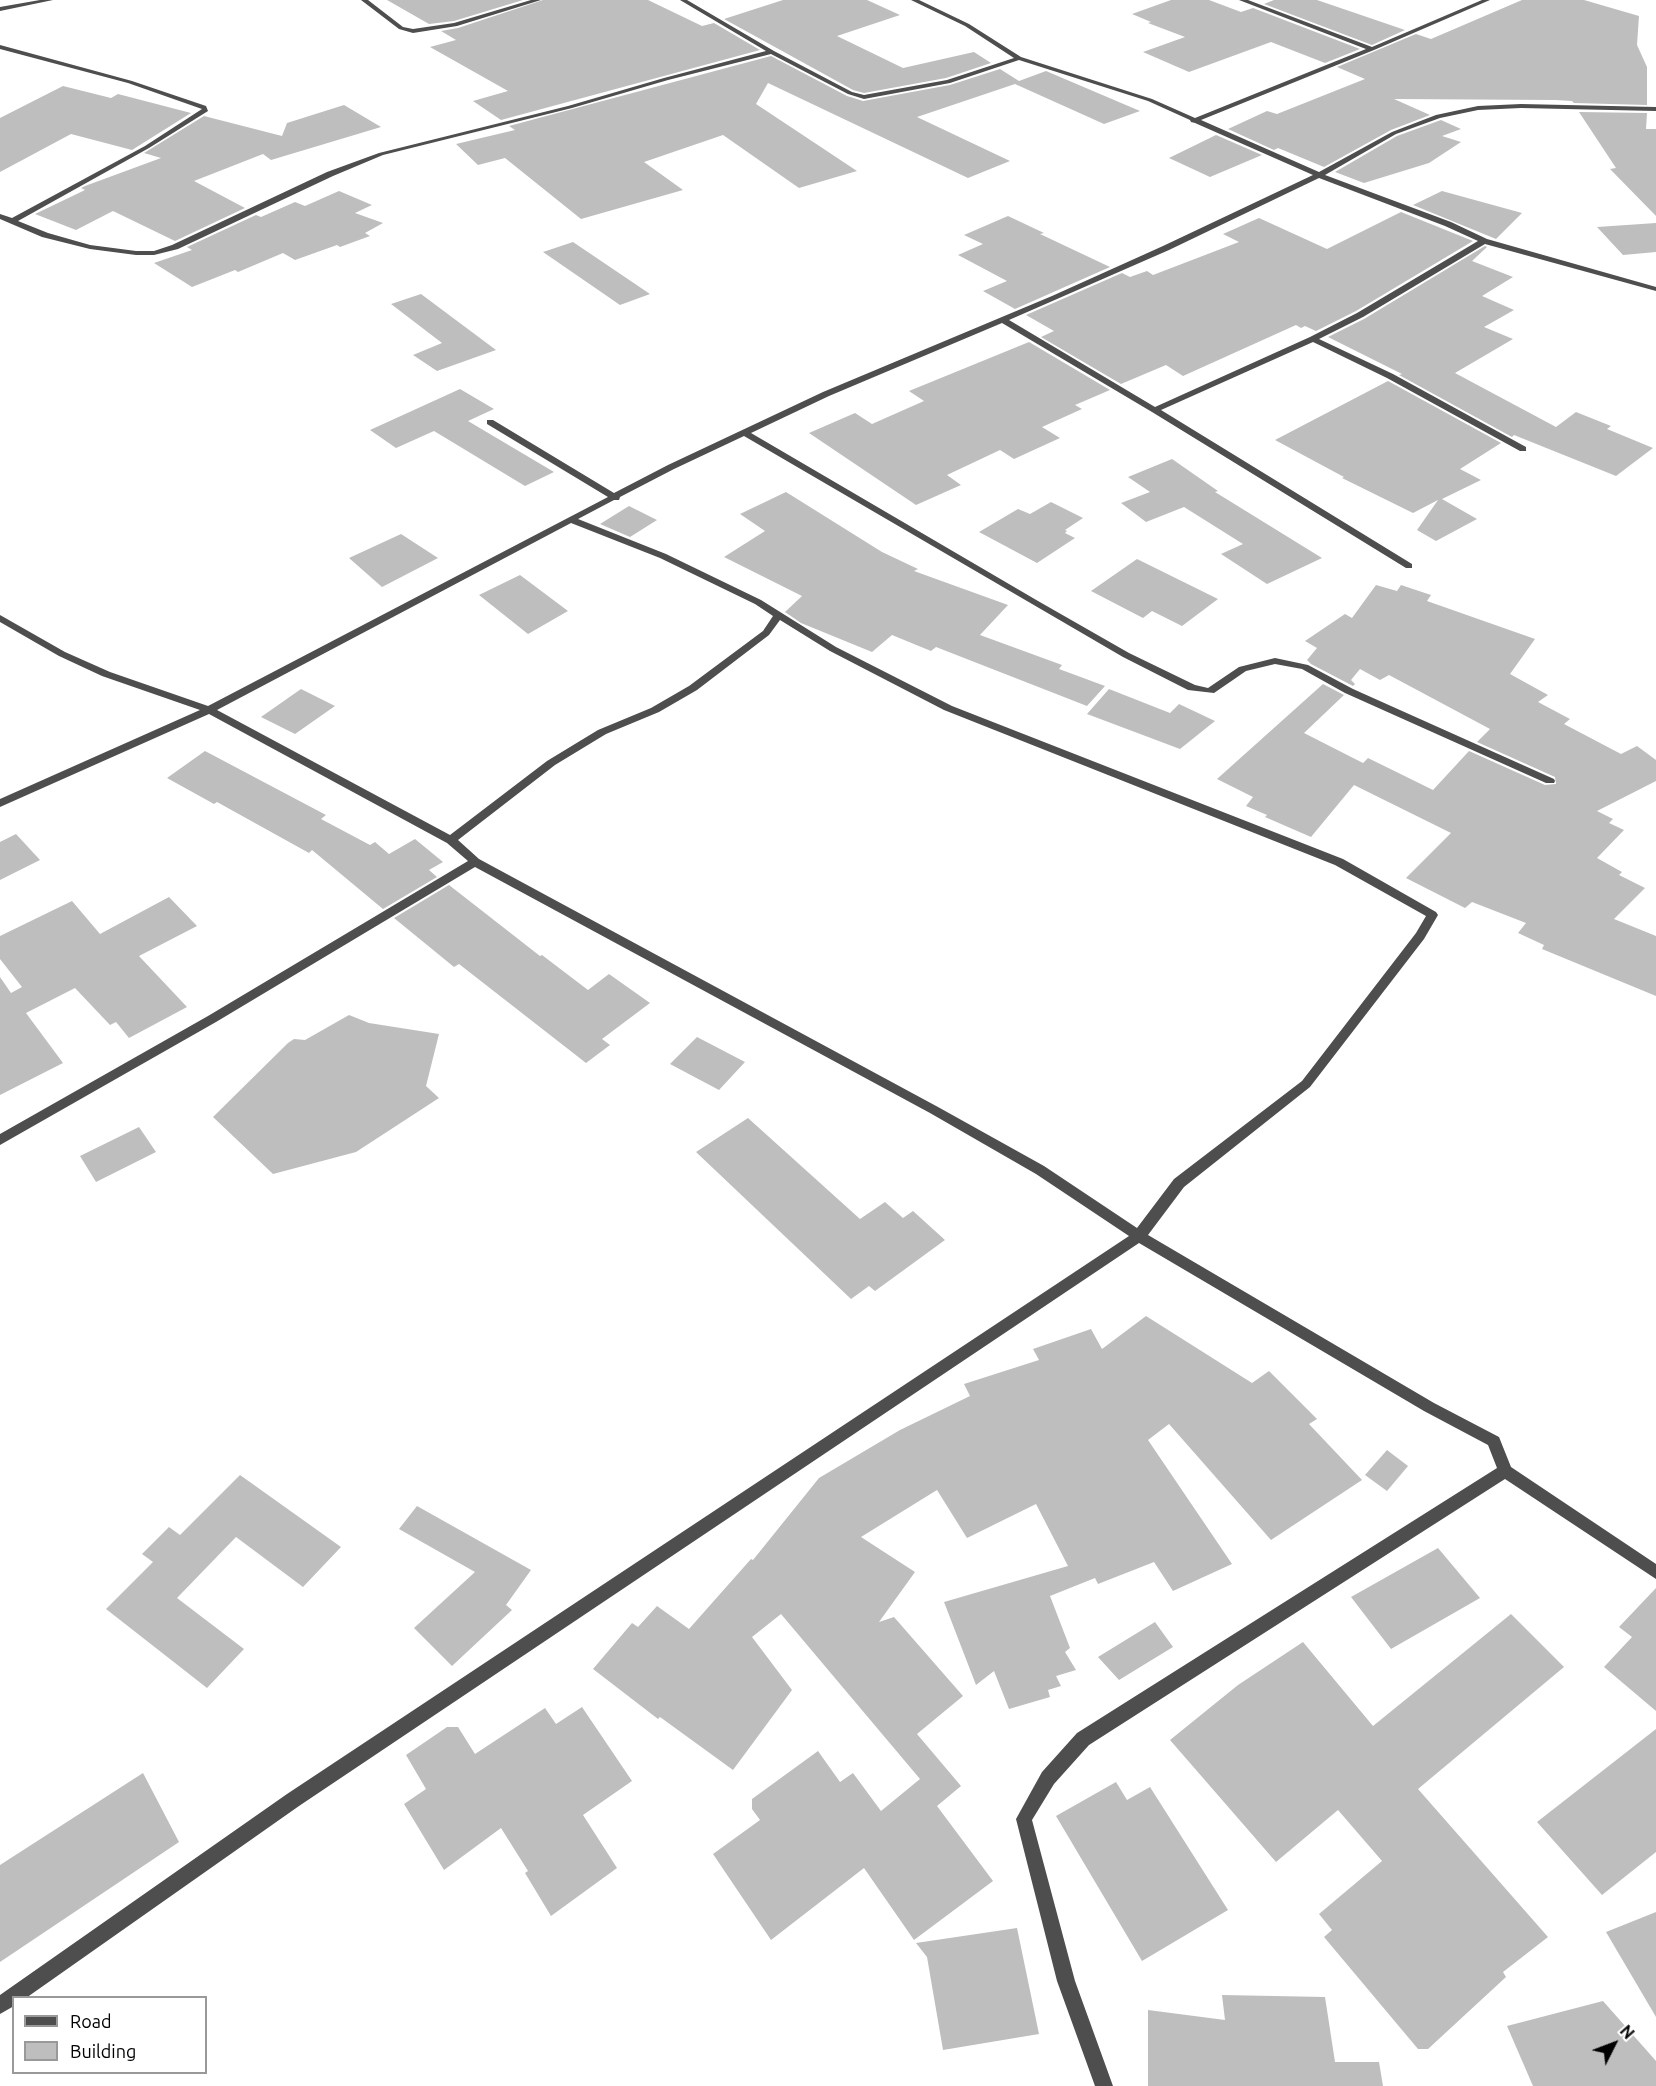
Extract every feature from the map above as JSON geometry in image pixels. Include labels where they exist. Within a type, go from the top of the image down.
[{"type":"street","points":[[0,9],[50,0]]},
{"type":"street","points":[[364,0],[401,28],[413,31],[455,25],[538,0]]},
{"type":"street","points":[[683,0],[772,52],[850,93],[864,97],[948,82],[1019,58]]},
{"type":"street","points":[[914,0],[967,25],[1019,58],[1150,100],[1319,175],[1448,224],[1484,242],[1656,289]]},
{"type":"street","points":[[1242,0],[1372,49]]},
{"type":"street","points":[[1193,121],[1487,0]]},
{"type":"street","points":[[0,47],[130,82],[204,106],[206,110],[64,194],[12,221]]},
{"type":"street","points":[[0,216],[45,235],[90,247],[154,254],[175,247],[330,174],[381,154],[570,107],[772,52]]},
{"type":"street","points":[[0,803],[209,710],[569,519],[616,498],[671,467],[826,394],[1003,320],[1166,248],[1319,175],[1394,133],[1438,116],[1478,108],[1521,106],[1656,109]]},
{"type":"street","points":[[1155,410],[1313,339],[1360,315],[1484,242]]},
{"type":"street","points":[[1003,320],[1409,566]]},
{"type":"street","points":[[1313,339],[1390,376],[1523,450]]},
{"type":"street","points":[[490,422],[616,498]]},
{"type":"street","points":[[744,432],[1126,655],[1192,688],[1210,691],[1244,669],[1275,661],[1305,667],[1349,691],[1550,781]]},
{"type":"street","points":[[13,1996],[293,1800],[1139,1236],[1179,1183],[1306,1084],[1420,936],[1432,915],[1339,862],[948,708],[834,649],[758,602],[663,556],[569,519]]},
{"type":"street","points":[[451,840],[551,763],[602,732],[655,710],[693,688],[766,633],[779,615]]},
{"type":"street","points":[[0,618],[62,654],[106,674],[209,710],[451,840],[475,862],[943,1115],[1040,1170],[1139,1236],[1429,1407],[1494,1441],[1505,1471],[1656,1572]]},
{"type":"street","points":[[0,1140],[212,1019],[475,862]]},
{"type":"street","points":[[1104,2086],[1066,1981],[1024,1819],[1048,1778],[1083,1739],[1505,1471]]},
{"type":"building","points":[[387,0],[523,0],[454,21],[429,24]]},
{"type":"building","points":[[543,0],[648,0],[702,26],[714,23],[760,50],[501,120],[473,101],[508,91],[430,47],[456,40],[441,31],[458,28]]},
{"type":"building","points":[[783,0],[867,0],[900,15],[837,36],[903,68],[974,52],[991,63],[946,78],[864,93],[853,90],[724,19]]},
{"type":"building","points":[[1171,0],[1209,0],[1241,12],[1253,8],[1360,49],[1325,63],[1271,42],[1189,72],[1143,52],[1185,37],[1148,23],[1151,22],[1132,14]]},
{"type":"building","points":[[1274,0],[1317,0],[1405,30],[1372,45],[1264,4]]},
{"type":"building","points":[[1522,0],[1584,0],[1639,16],[1637,45],[1647,67],[1647,105],[1574,103],[1555,100],[1394,99],[1430,115],[1391,130],[1324,167],[1278,148],[1274,150],[1228,129],[1267,111],[1277,114],[1365,79],[1337,67],[1416,34],[1431,39]]},
{"type":"building","points":[[771,56],[847,96],[863,101],[950,85],[1000,69],[1019,81],[1046,71],[1140,111],[1104,124],[1015,84],[917,117],[1010,161],[968,178],[768,83],[756,104],[857,171],[799,188],[723,135],[644,162],[683,190],[581,219],[505,158],[478,165],[456,144],[515,130],[509,126]]},
{"type":"building","points":[[63,86],[111,98],[118,94],[191,113],[132,150],[71,134],[0,172],[0,118]]},
{"type":"building","points":[[344,105],[381,127],[271,160],[263,154],[194,181],[245,208],[175,241],[113,211],[76,230],[35,214],[85,190],[81,188],[85,186],[161,158],[144,153],[204,116],[282,136],[287,123]]},
{"type":"building","points":[[1579,112],[1647,113],[1646,129],[1656,129],[1656,216],[1610,169],[1616,168]]},
{"type":"building","points":[[1441,120],[1461,129],[1442,136],[1461,142],[1429,163],[1364,183],[1335,172],[1397,136]]},
{"type":"building","points":[[1216,135],[1262,155],[1210,177],[1169,158]]},
{"type":"building","points":[[339,191],[372,205],[355,213],[383,223],[365,233],[370,236],[295,260],[283,253],[238,272],[235,270],[192,287],[154,263],[192,250],[187,247],[256,215],[261,217],[295,202],[305,206]]},
{"type":"building","points":[[1442,191],[1522,213],[1496,239],[1413,205]]},
{"type":"building","points":[[1401,212],[1473,241],[1356,311],[1316,331],[1296,325],[1183,376],[1166,365],[1121,384],[1041,337],[1054,331],[1026,315],[1122,273],[1130,277],[1147,271],[1153,275],[1239,242],[1223,234],[1259,218],[1327,249]]},
{"type":"building","points":[[1008,216],[1110,267],[1015,309],[983,291],[1007,281],[958,255],[983,244],[964,235]]},
{"type":"building","points":[[1656,223],[1656,252],[1623,255],[1597,227]]},
{"type":"building","points":[[573,242],[650,294],[620,305],[543,252]]},
{"type":"building","points":[[1485,246],[1487,247],[1472,261],[1513,277],[1482,296],[1514,310],[1484,327],[1513,339],[1455,373],[1556,427],[1576,412],[1611,426],[1607,429],[1653,448],[1616,476],[1514,435],[1512,437],[1399,375],[1402,374],[1328,337],[1364,319]]},
{"type":"building","points":[[421,294],[496,350],[437,371],[413,355],[442,343],[391,304]]},
{"type":"building","points":[[1029,342],[1110,390],[1075,405],[1082,409],[1042,427],[1060,438],[1014,459],[1000,450],[947,475],[961,485],[916,505],[809,433],[855,413],[872,424],[924,401],[909,391]]},
{"type":"building","points":[[1388,381],[1501,443],[1460,469],[1481,480],[1442,499],[1477,519],[1436,541],[1417,530],[1438,500],[1413,513],[1342,478],[1344,477],[1275,440]]},
{"type":"building","points":[[460,389],[494,409],[468,421],[554,472],[525,486],[434,431],[396,448],[370,430]]},
{"type":"building","points":[[1172,459],[1218,491],[1215,492],[1322,558],[1267,584],[1221,554],[1243,544],[1184,507],[1146,522],[1121,503],[1150,492],[1128,477]]},
{"type":"building","points":[[786,492],[882,552],[918,569],[914,571],[1008,605],[980,635],[1062,665],[1059,669],[1105,686],[1087,706],[936,647],[931,651],[892,635],[872,652],[801,623],[785,612],[802,596],[724,557],[765,531],[740,514]]},
{"type":"building","points":[[1051,502],[1083,518],[1065,530],[1067,531],[1065,533],[1075,538],[1037,563],[979,532],[1018,509],[1030,514]]},
{"type":"building","points":[[629,506],[657,520],[630,537],[600,524]]},
{"type":"building","points":[[401,534],[438,558],[382,587],[349,558]]},
{"type":"building","points":[[1137,559],[1218,599],[1182,626],[1152,611],[1143,618],[1091,591]]},
{"type":"building","points":[[520,575],[568,611],[528,634],[479,595]]},
{"type":"building","points":[[1376,585],[1397,591],[1401,585],[1431,595],[1427,601],[1535,639],[1510,674],[1548,695],[1538,702],[1570,719],[1564,724],[1621,754],[1637,746],[1656,760],[1656,781],[1597,811],[1613,819],[1609,823],[1624,830],[1597,858],[1622,872],[1619,875],[1645,888],[1614,919],[1656,936],[1656,996],[1542,949],[1544,945],[1518,933],[1526,923],[1472,902],[1465,908],[1406,878],[1451,833],[1354,785],[1311,837],[1246,806],[1253,797],[1217,779],[1323,684],[1344,695],[1304,733],[1363,763],[1368,758],[1433,790],[1469,751],[1545,785],[1556,784],[1555,777],[1477,742],[1490,729],[1389,675],[1380,680],[1360,669],[1351,680],[1355,684],[1353,686],[1307,660],[1317,648],[1305,641],[1345,614],[1352,618]]},
{"type":"building","points":[[301,689],[335,706],[295,734],[261,717]]},
{"type":"building","points":[[1109,689],[1170,713],[1179,704],[1215,721],[1180,749],[1087,714]]},
{"type":"building","points":[[205,751],[326,815],[321,819],[370,845],[375,842],[389,854],[415,839],[443,862],[429,870],[437,877],[383,909],[312,850],[309,853],[217,802],[214,804],[167,778]]},
{"type":"building","points":[[16,834],[40,860],[0,880],[0,842]]},
{"type":"building","points":[[449,885],[540,956],[542,955],[588,990],[609,974],[650,1003],[602,1039],[610,1045],[586,1063],[459,964],[454,967],[394,918]]},
{"type":"building","points":[[169,897],[197,926],[139,956],[187,1007],[129,1038],[116,1022],[110,1025],[75,988],[26,1013],[63,1063],[0,1095],[0,977],[11,993],[22,987],[0,959],[0,936],[72,901],[100,934]]},
{"type":"building","points":[[349,1015],[369,1023],[439,1034],[426,1086],[439,1098],[356,1152],[273,1174],[213,1117],[288,1043],[294,1039],[305,1040]]},
{"type":"building","points":[[697,1037],[745,1062],[719,1090],[670,1064]]},
{"type":"building","points":[[748,1118],[860,1219],[885,1202],[903,1218],[913,1211],[945,1240],[875,1291],[869,1286],[851,1299],[696,1152]]},
{"type":"building","points":[[139,1127],[156,1152],[96,1182],[80,1156]]},
{"type":"building","points":[[1146,1316],[1252,1383],[1269,1371],[1317,1419],[1309,1424],[1362,1480],[1271,1540],[1169,1424],[1148,1440],[1232,1564],[1173,1591],[1154,1562],[1098,1584],[1095,1578],[1050,1596],[1070,1648],[1065,1652],[1076,1670],[1056,1676],[1061,1686],[1048,1690],[1050,1697],[1009,1709],[994,1671],[976,1685],[944,1602],[1068,1566],[1036,1504],[967,1538],[937,1490],[861,1537],[915,1572],[879,1622],[894,1617],[963,1696],[917,1734],[961,1786],[937,1806],[993,1881],[914,1940],[864,1868],[771,1940],[713,1854],[760,1820],[752,1809],[752,1799],[818,1751],[840,1782],[853,1773],[881,1811],[920,1779],[781,1614],[752,1637],[792,1690],[733,1770],[660,1717],[658,1719],[593,1669],[632,1623],[638,1627],[657,1606],[689,1629],[751,1559],[753,1560],[819,1478],[900,1430],[970,1396],[964,1384],[1039,1360],[1033,1349],[1091,1329],[1102,1349]]},
{"type":"building","points":[[1387,1450],[1408,1466],[1387,1491],[1365,1475]]},
{"type":"building","points":[[240,1475],[341,1547],[303,1587],[236,1537],[177,1598],[244,1649],[207,1688],[106,1609],[153,1562],[142,1554],[169,1527],[180,1535]]},
{"type":"building","points":[[417,1506],[531,1570],[506,1605],[512,1610],[452,1666],[414,1628],[475,1572],[399,1529]]},
{"type":"building","points":[[1438,1548],[1480,1598],[1391,1649],[1351,1597]]},
{"type":"building","points":[[1656,1588],[1656,1711],[1604,1667],[1632,1637],[1619,1627]]},
{"type":"building","points":[[1511,1614],[1564,1667],[1418,1789],[1548,1937],[1503,1972],[1506,1977],[1428,2049],[1418,2049],[1324,1937],[1332,1930],[1319,1914],[1382,1861],[1338,1810],[1276,1862],[1170,1740],[1238,1685],[1303,1642],[1373,1726]]},
{"type":"building","points":[[1155,1622],[1173,1647],[1119,1680],[1098,1657]]},
{"type":"building","points":[[582,1707],[632,1781],[583,1815],[617,1868],[551,1916],[525,1873],[528,1871],[501,1828],[444,1870],[404,1804],[426,1789],[406,1755],[447,1727],[458,1727],[475,1754],[545,1708],[556,1724]]},
{"type":"building","points":[[1656,1729],[1656,1852],[1602,1895],[1537,1822]]},
{"type":"building","points":[[143,1773],[179,1842],[0,1962],[0,1865]]},
{"type":"building","points":[[1116,1782],[1127,1800],[1150,1787],[1228,1910],[1142,1961],[1056,1816]]},
{"type":"building","points":[[1656,1912],[1656,2017],[1606,1932]]},
{"type":"building","points":[[1017,1928],[1039,2034],[943,2050],[927,1957],[916,1943]]},
{"type":"building","points":[[1222,1995],[1325,1997],[1335,2062],[1379,2062],[1383,2086],[1148,2086],[1148,2010],[1225,2020]]},
{"type":"building","points":[[1603,2001],[1656,2061],[1656,2086],[1533,2086],[1507,2026]]}]
